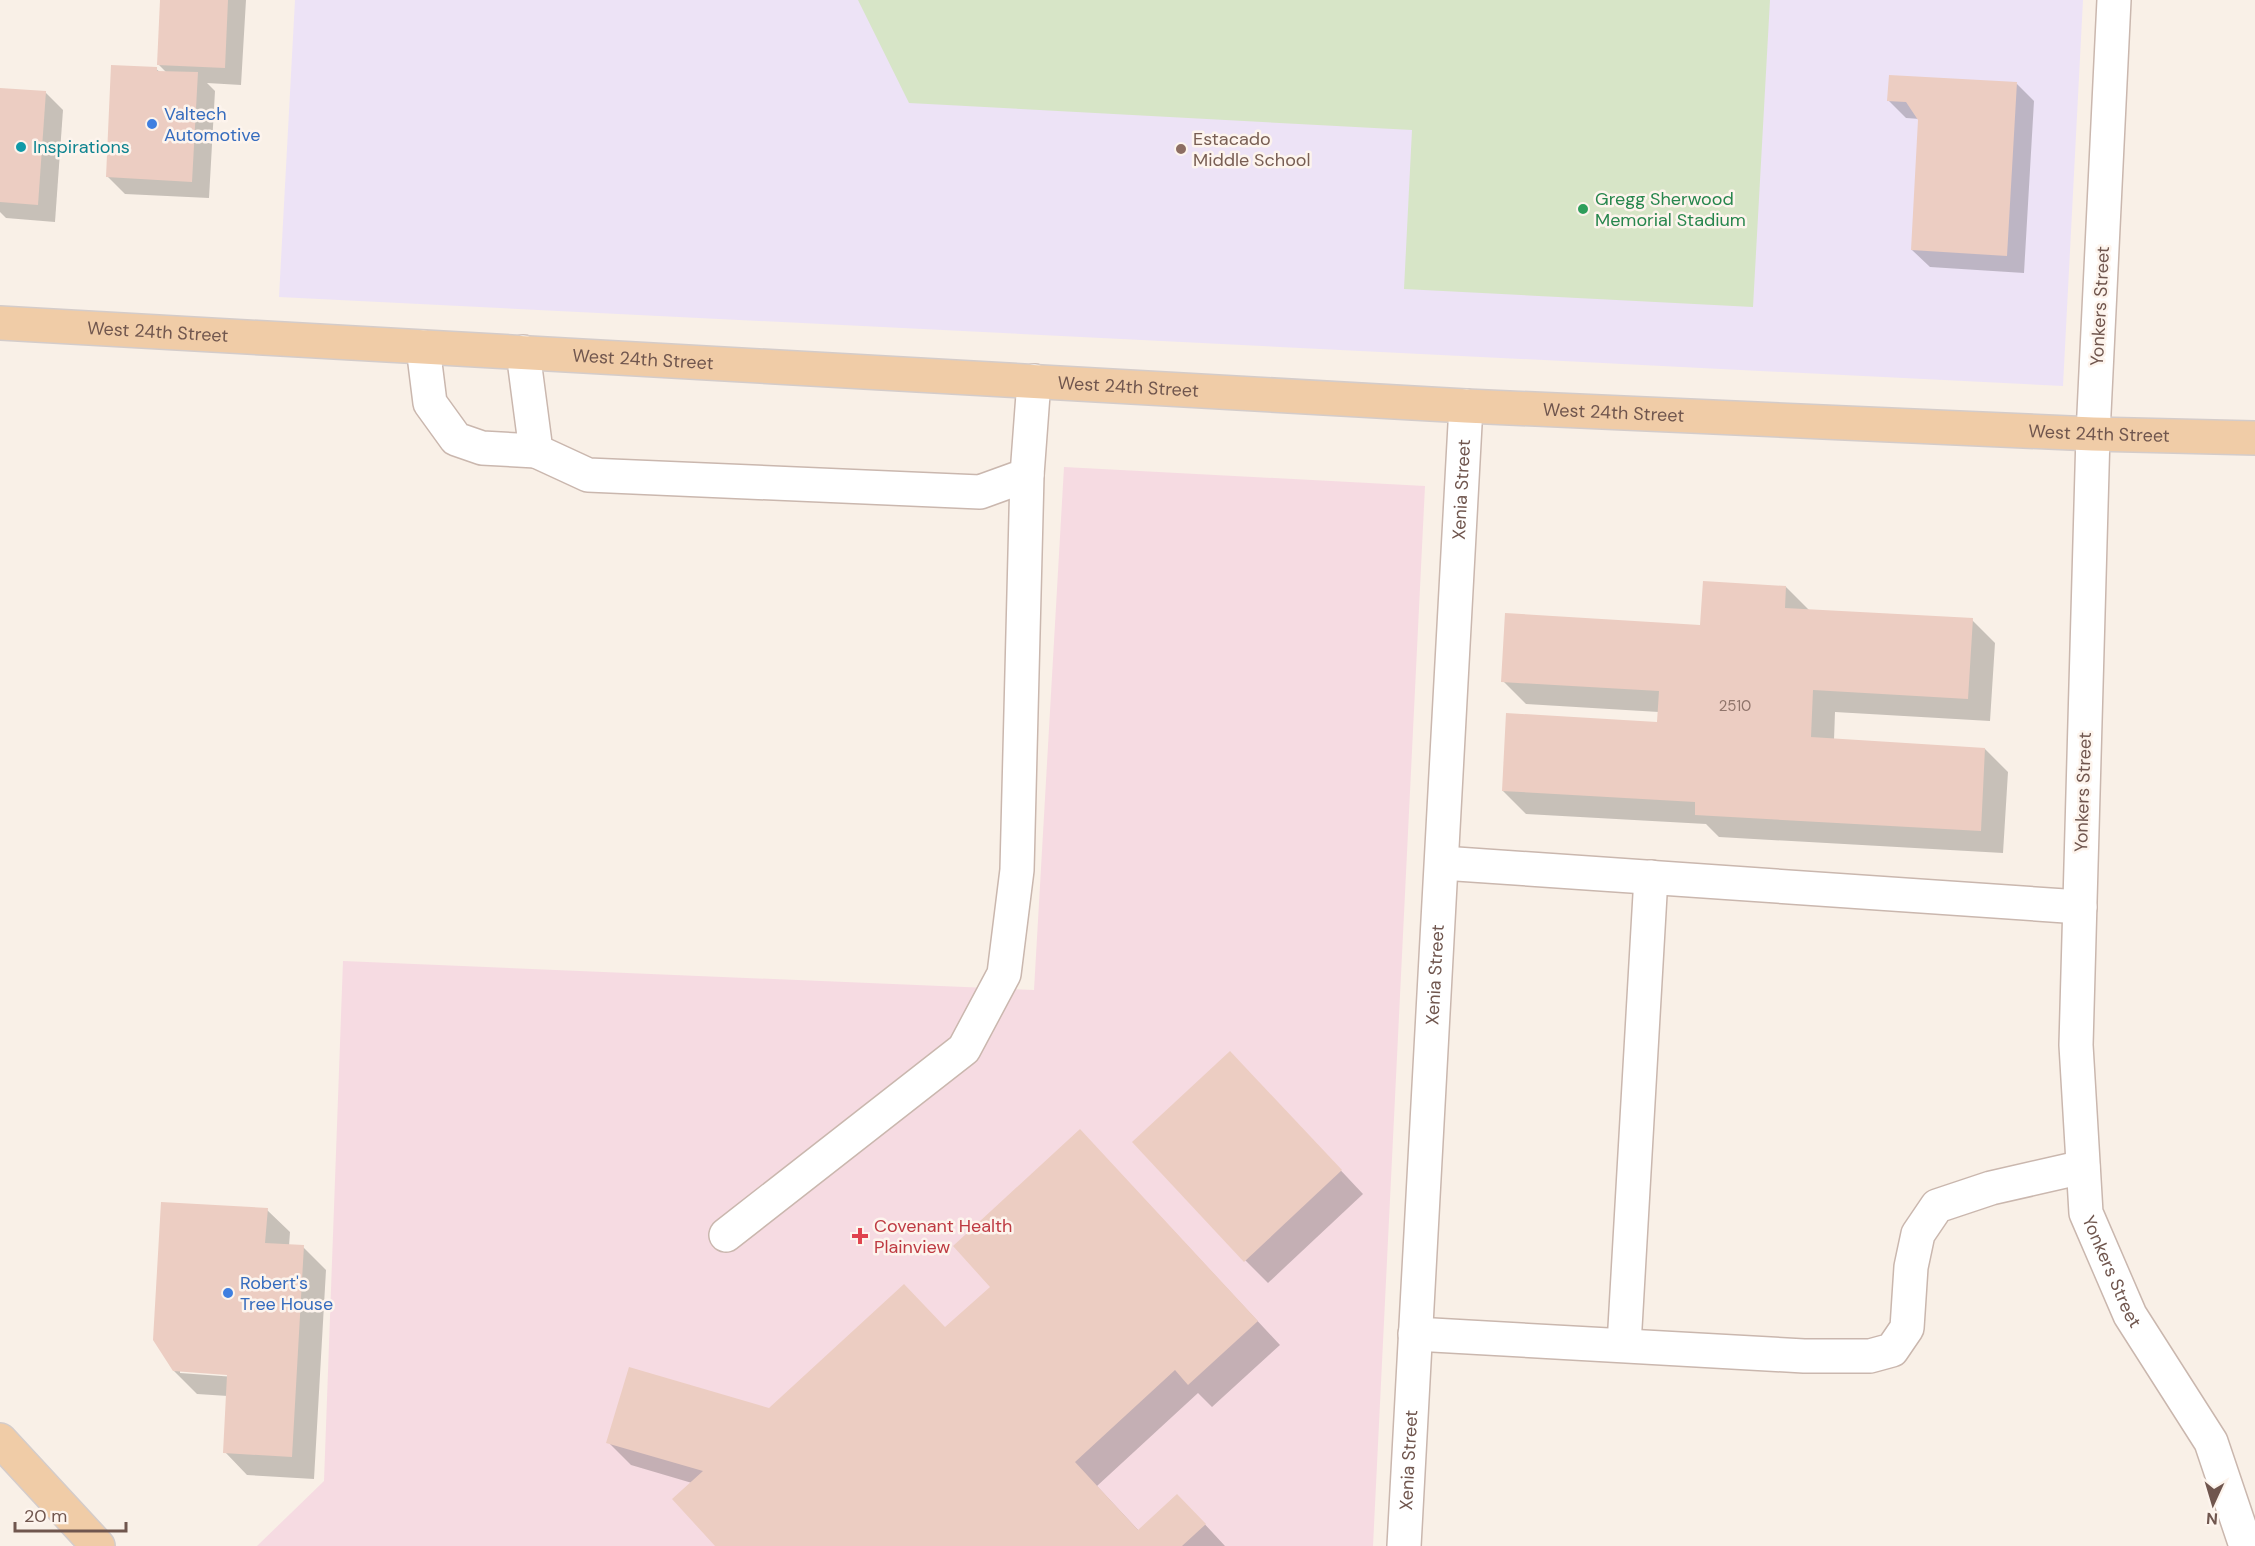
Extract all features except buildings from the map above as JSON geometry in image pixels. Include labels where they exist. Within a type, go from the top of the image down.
[{"type":"main road","name":"West 24th Street","points":[[0,323],[1466,406],[2093,434],[2255,438]]},
{"type":"main road","points":[[0,1440],[98,1546]]},
{"type":"street","name":"Yonkers Street","points":[[2114,0],[2093,434],[2076,1046],[2086,1213],[2130,1315],[2211,1442],[2246,1546]]},
{"type":"street","points":[[423,347],[430,403],[456,439],[482,448],[536,451],[588,476],[981,492],[1027,475]]},
{"type":"street","points":[[523,352],[536,451]]},
{"type":"street","points":[[726,1235],[964,1049],[1004,974],[1017,870],[1027,475],[1034,381]]},
{"type":"street","name":"Xenia Street","points":[[1404,1546],[1466,406]]},
{"type":"street","points":[[1442,863],[2080,907]]},
{"type":"street","points":[[1624,1345],[1650,877]]},
{"type":"street","points":[[1416,1334],[1804,1356],[1870,1356],[1892,1350],[1907,1328],[1911,1267],[1918,1234],[1937,1206],[1991,1188],[2083,1167]]},
{"type":"shaded area","name":"Estacado Middle School","points":[[295,0],[2083,0],[2063,386],[279,297]]},
{"type":"shaded area","name":"Covenant Health Plainview","points":[[1064,467],[1425,486],[1373,1546],[257,1546],[324,1481],[343,961],[1034,990]]},
{"type":"green space","name":"Gregg Sherwood Memorial Stadium","points":[[858,0],[1770,0],[1753,307],[1404,289],[1412,130],[909,103]]},
{"type":"place","name":"Valtech Automotive","points":[[152,124]]},
{"type":"place","name":"Inspirations","points":[[21,147]]},
{"type":"place","name":"Estacado Middle School","points":[[1181,149]]},
{"type":"place","name":"Gregg Sherwood Memorial Stadium","points":[[1583,209]]},
{"type":"place","name":"Covenant Health Plainview","points":[[860,1236]]},
{"type":"place","name":"Robert's Tree House","points":[[228,1293]]}]
